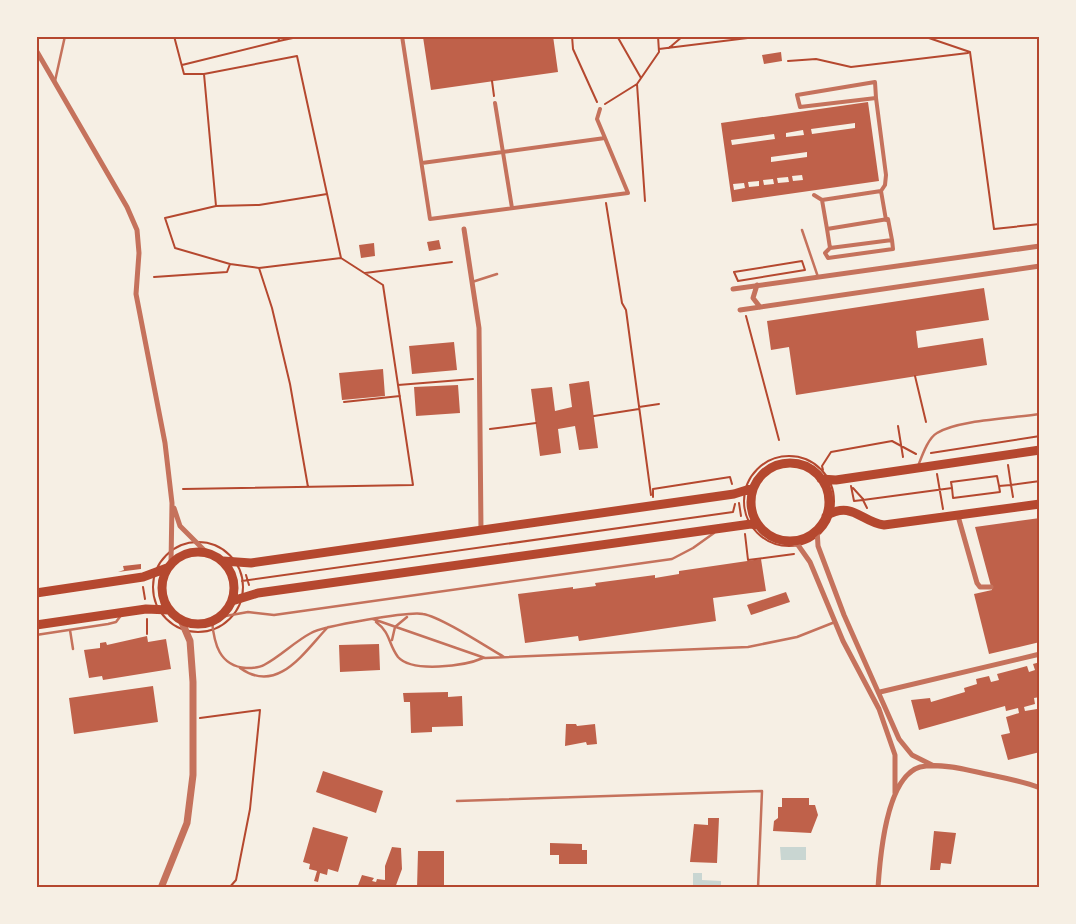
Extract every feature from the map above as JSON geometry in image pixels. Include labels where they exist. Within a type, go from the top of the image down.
[{"type":"highway","points":[[36,593],[156,571],[169,566],[183,554],[206,552],[223,561],[239,562],[481,531],[734,494],[750,489],[766,472],[785,464],[805,466],[824,477],[916,469],[1040,450]]},
{"type":"highway","points":[[824,477],[830,514]]},
{"type":"highway","points":[[750,489],[751,507],[755,524]]},
{"type":"highway","points":[[169,566],[163,580],[162,592],[169,610],[181,620],[196,624],[215,622],[237,599],[258,593],[755,524],[777,539],[788,541],[817,533],[830,514],[844,510],[858,513],[873,523],[884,525],[1040,504]]},
{"type":"highway","points":[[223,561],[233,576],[237,599]]},
{"type":"highway","points":[[36,625],[122,613],[158,609],[169,610]]},
{"type":"street","points":[[402,36],[430,219],[628,193],[597,118],[600,109]]},
{"type":"street","points":[[36,50],[127,207],[137,230],[139,253],[136,294],[165,443],[172,503],[169,566]]},
{"type":"street","points":[[814,195],[822,200],[881,191],[885,186],[886,175],[876,98],[876,82],[796,95],[800,107],[876,98]]},
{"type":"street","points":[[495,103],[512,208]]},
{"type":"street","points":[[422,163],[605,138]]},
{"type":"street","points":[[881,191],[886,220],[888,219],[892,240],[893,248],[831,258],[825,255],[826,250],[830,248],[892,240]]},
{"type":"street","points":[[822,200],[830,248]]},
{"type":"street","points":[[827,229],[886,220]]},
{"type":"street","points":[[464,229],[479,328],[481,531]]},
{"type":"street","points":[[734,289],[1040,246]]},
{"type":"street","points":[[740,310],[1040,266]]},
{"type":"street","points":[[757,285],[753,298],[760,306]]},
{"type":"street","points":[[172,503],[180,526],[206,552]]},
{"type":"street","points":[[958,516],[977,583],[980,587],[992,587]]},
{"type":"street","points":[[817,533],[819,550],[844,615],[905,748],[920,760],[934,766]]},
{"type":"street","points":[[788,541],[798,545],[810,562],[835,622],[879,709],[895,755],[895,793],[883,848],[878,888]]},
{"type":"street","points":[[161,888],[187,824],[193,774],[190,641],[181,620]]},
{"type":"street","points":[[880,692],[1040,654]]},
{"type":"street","points":[[895,793],[902,779],[911,771],[921,767],[934,766],[966,770],[1040,788]]},
{"type":"lane","points":[[54,82],[65,36]]},
{"type":"lane","points":[[802,230],[818,277]]},
{"type":"lane","points":[[472,282],[497,274]]},
{"type":"lane","points":[[916,469],[922,454],[936,433],[952,427],[1040,414]]},
{"type":"lane","points":[[329,626],[287,670],[276,675],[262,677],[250,675],[220,655],[215,622],[234,613],[248,612],[274,615],[672,559],[694,548],[724,528]]},
{"type":"lane","points":[[36,635],[116,622],[122,613]]},
{"type":"lane","points":[[240,668],[263,666],[312,632],[329,626],[423,614],[505,657]]},
{"type":"lane","points":[[392,644],[395,627],[408,616]]},
{"type":"lane","points":[[374,619],[388,632],[400,659],[416,666],[468,665],[485,658],[748,648],[798,637],[835,622]]},
{"type":"lane","points":[[374,619],[485,658]]},
{"type":"lane","points":[[70,630],[73,649]]},
{"type":"lane","points":[[457,801],[762,791],[758,888]]},
{"type":"path","points":[[174,36],[184,74],[204,74],[297,56],[341,258]]},
{"type":"path","points":[[278,36],[279,41]]},
{"type":"path","points":[[182,65],[302,36]]},
{"type":"path","points":[[572,36],[573,49],[600,109],[637,84],[654,62],[659,49],[658,36]]},
{"type":"path","points":[[617,36],[641,78]]},
{"type":"path","points":[[669,48],[683,36]]},
{"type":"path","points":[[659,49],[764,36]]},
{"type":"path","points":[[923,36],[970,52]]},
{"type":"path","points":[[788,61],[816,59],[851,67],[970,52]]},
{"type":"path","points":[[970,52],[994,229],[1040,224]]},
{"type":"path","points":[[204,74],[216,206]]},
{"type":"path","points":[[492,81],[495,103]]},
{"type":"path","points":[[637,84],[645,201]]},
{"type":"path","points":[[183,489],[413,485],[383,285],[341,258],[259,268],[230,264],[175,248],[165,218],[216,206],[259,205],[327,194]]},
{"type":"path","points":[[604,196],[622,303],[626,310],[652,495]]},
{"type":"path","points":[[802,261],[805,270],[738,281],[734,272],[802,261]]},
{"type":"path","points":[[364,273],[452,262]]},
{"type":"path","points":[[154,277],[227,272],[230,264]]},
{"type":"path","points":[[259,268],[272,308],[290,384],[308,487]]},
{"type":"path","points":[[746,314],[779,440]]},
{"type":"path","points":[[915,376],[926,422]]},
{"type":"path","points":[[398,385],[472,379]]},
{"type":"path","points":[[344,402],[400,396]]},
{"type":"path","points":[[594,416],[659,404]]},
{"type":"path","points":[[490,429],[536,423]]},
{"type":"path","points":[[898,426],[904,456]]},
{"type":"path","points":[[824,477],[805,460],[791,457],[776,459],[757,471],[745,504],[760,535],[771,542],[784,546],[798,545],[827,526],[834,499],[824,477],[822,466],[831,452],[892,441],[914,454],[933,454],[1040,436]]},
{"type":"path","points":[[930,449],[933,454]]},
{"type":"path","points":[[1000,466],[1009,465],[1011,485]]},
{"type":"path","points":[[928,475],[937,474],[943,511]]},
{"type":"path","points":[[997,476],[1000,492],[954,498],[952,488],[951,482],[997,476]]},
{"type":"path","points":[[999,486],[1040,481]]},
{"type":"path","points":[[851,486],[858,485]]},
{"type":"path","points":[[851,486],[867,508],[873,512]]},
{"type":"path","points":[[851,486],[855,508]]},
{"type":"path","points":[[854,501],[952,488]]},
{"type":"path","points":[[739,498],[742,518]]},
{"type":"path","points":[[242,580],[733,512]]},
{"type":"path","points":[[745,534],[748,560],[794,554]]},
{"type":"path","points":[[171,551],[185,544],[196,542],[221,549],[239,562],[242,580],[234,613],[225,623],[215,622],[197,632]]},
{"type":"path","points":[[156,571],[153,594],[158,609],[165,619]]},
{"type":"path","points":[[246,575],[250,586]]},
{"type":"path","points":[[143,587],[145,599]]},
{"type":"path","points":[[147,620],[147,634]]},
{"type":"path","points":[[193,719],[260,710],[250,809],[236,880],[229,888]]},
{"type":"shaded area","points":[[780,847],[806,847],[806,860],[781,860]]},
{"type":"shaded area","points":[[693,873],[702,873],[702,880],[721,881],[721,888],[693,888]]},
{"type":"building","points":[[553,36],[558,72],[431,90],[423,37]]},
{"type":"building","points":[[781,52],[782,61],[764,64],[762,55]]},
{"type":"building","points":[[868,102],[879,181],[732,202],[721,123]],"holes":[[[855,123],[855,128],[812,134],[811,129]],[[803,130],[804,135],[786,137],[786,133]],[[774,134],[775,139],[732,145],[731,140]],[[807,152],[807,157],[771,162],[771,157]],[[802,175],[803,180],[793,181],[792,176]],[[788,177],[789,182],[778,183],[777,178]],[[773,179],[774,184],[764,185],[763,180]],[[759,181],[759,186],[749,187],[748,182]],[[744,183],[745,188],[734,190],[733,184]]]},
{"type":"building","points":[[439,240],[441,249],[429,251],[427,242]]},
{"type":"building","points":[[374,243],[375,256],[361,258],[359,245]]},
{"type":"building","points":[[984,288],[989,320],[916,331],[918,348],[983,338],[987,365],[796,395],[789,347],[771,350],[767,321]]},
{"type":"building","points":[[454,342],[457,370],[412,374],[409,346]]},
{"type":"building","points":[[383,369],[385,396],[342,400],[339,373]]},
{"type":"building","points":[[589,381],[598,448],[579,450],[575,426],[558,429],[561,453],[540,456],[531,389],[552,387],[555,411],[572,407],[569,384]]},
{"type":"building","points":[[458,385],[460,413],[416,416],[414,387]]},
{"type":"building","points":[[1040,518],[1040,642],[989,654],[974,594],[992,590],[975,527]]},
{"type":"building","points":[[761,559],[766,591],[713,598],[716,621],[579,641],[578,636],[525,643],[518,594],[596,586],[595,583],[655,575],[655,578],[679,574],[679,571]]},
{"type":"building","points":[[141,564],[141,569],[118,572],[124,570],[123,566]]},
{"type":"building","points":[[786,592],[790,602],[751,615],[747,605]]},
{"type":"building","points":[[147,636],[148,642],[166,639],[171,669],[103,680],[102,676],[89,678],[84,650],[100,648],[100,643],[106,642],[107,645]]},
{"type":"building","points":[[379,644],[380,670],[340,672],[339,645]]},
{"type":"building","points":[[1040,662],[1040,697],[1034,698],[1035,704],[1024,707],[1025,711],[1037,709],[1040,720],[1040,752],[1008,760],[1001,735],[1010,733],[1006,717],[1019,713],[1018,708],[1006,711],[1005,706],[919,730],[911,700],[930,698],[931,702],[965,692],[964,688],[977,684],[976,679],[989,676],[991,682],[999,680],[997,674],[1027,666],[1029,672],[1035,670],[1033,664]]},
{"type":"building","points":[[153,686],[158,722],[74,734],[69,698]]},
{"type":"building","points":[[448,692],[448,697],[462,696],[463,726],[432,727],[432,732],[411,733],[410,702],[404,702],[403,693]]},
{"type":"building","points":[[566,724],[576,724],[577,726],[595,724],[597,744],[587,745],[586,742],[565,746]]},
{"type":"building","points":[[323,771],[383,791],[376,813],[316,792]]},
{"type":"building","points":[[782,798],[809,798],[809,805],[815,805],[818,815],[811,833],[773,831],[774,821],[778,818],[778,807],[782,807]]},
{"type":"building","points":[[708,818],[719,818],[717,863],[690,862],[694,824],[708,825]]},
{"type":"building","points":[[313,827],[348,837],[338,872],[328,869],[327,875],[320,873],[318,882],[314,881],[317,871],[309,869],[310,864],[303,862]]},
{"type":"building","points":[[934,831],[956,833],[951,864],[941,863],[940,870],[930,870]]},
{"type":"building","points":[[550,843],[582,844],[582,850],[587,850],[587,864],[559,864],[559,855],[550,855]]},
{"type":"building","points":[[392,847],[401,848],[402,869],[395,888],[357,888],[362,875],[374,878],[372,881],[376,882],[377,879],[385,880],[385,866]]},
{"type":"building","points":[[418,851],[444,851],[444,888],[417,888]]}]
